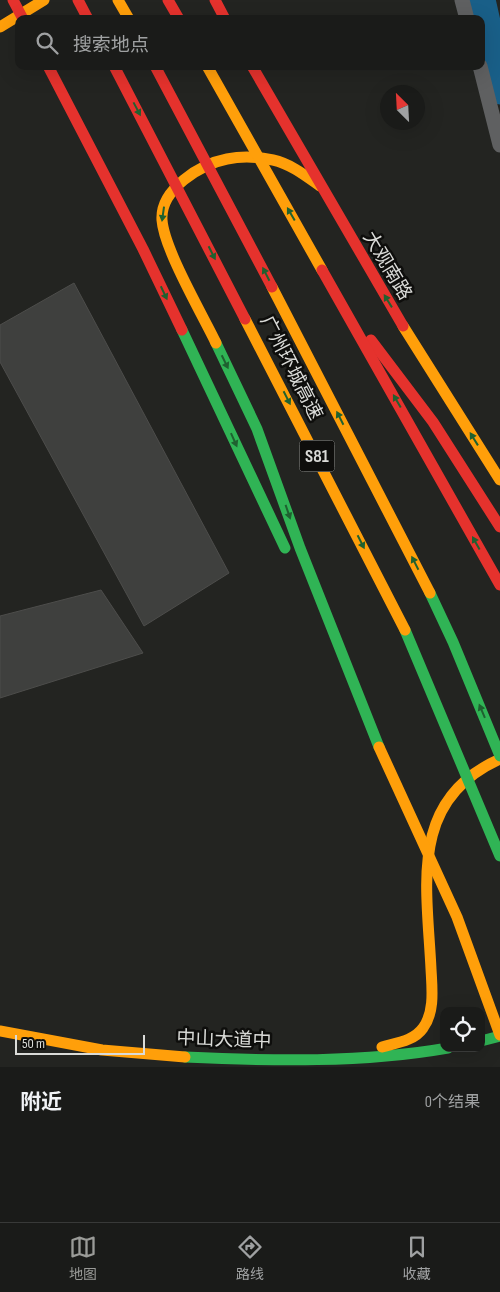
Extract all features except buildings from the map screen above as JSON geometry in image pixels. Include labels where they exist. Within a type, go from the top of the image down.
[{"type":"main road","points":[[13,0],[21,15]]},
{"type":"main road","points":[[20,15],[44,0]]},
{"type":"main road","points":[[78,0],[86,15]]},
{"type":"main road","points":[[118,0],[127,15]]},
{"type":"main road","points":[[168,0],[177,15]]},
{"type":"main road","points":[[214,0],[223,15]]},
{"type":"main road","points":[[0,27],[15,18]]},
{"type":"main road","points":[[50,70],[143,249],[289,557]]},
{"type":"main road","name":"广州环城高速","points":[[116,70],[401,620],[500,856]]},
{"type":"main road","name":"广州环城高速","points":[[158,70],[416,566],[453,642],[500,758]]},
{"type":"main road","points":[[209,70],[500,585]]},
{"type":"main road","name":"大观南路","points":[[254,70],[381,290],[500,480]]},
{"type":"main road","points":[[320,186],[290,167],[273,160],[226,159],[187,179],[171,194],[163,208],[162,224],[167,242],[257,428],[300,548],[379,748]]},
{"type":"main road","points":[[337,294],[433,422],[500,527]]},
{"type":"main road","points":[[300,582],[457,917],[500,1036],[485,1039]]},
{"type":"main road","points":[[345,1058],[406,1040],[417,1034],[424,1027],[432,990],[428,879],[430,838],[437,819],[449,798],[461,784],[482,767],[500,758]]},
{"type":"main road","name":"中山大道中","points":[[0,1031],[90,1048],[139,1054],[238,1059],[345,1058],[400,1055],[440,1049]]},
{"type":"street","points":[[462,0],[466,15]]},
{"type":"street","points":[[481,70],[500,145]]},
{"type":"waterway","points":[[480,0],[483,15]]},
{"type":"waterway","points":[[485,22],[500,89]]},
{"type":"traffic: fast","points":[[182,330],[285,548]]},
{"type":"traffic: fast","points":[[216,343],[257,429],[300,548],[379,747]]},
{"type":"traffic: fast","points":[[430,593],[453,642],[500,756]]},
{"type":"traffic: fast","points":[[405,630],[500,856]]},
{"type":"traffic: fast","points":[[485,1040],[500,1036]]},
{"type":"traffic: fast","points":[[185,1057],[317,1060],[383,1056],[440,1049]]},
{"type":"traffic: slow","points":[[20,15],[44,0]]},
{"type":"traffic: slow","points":[[118,0],[127,15]]},
{"type":"traffic: slow","points":[[0,27],[15,18]]},
{"type":"traffic: slow","points":[[209,70],[322,270]]},
{"type":"traffic: slow","points":[[216,343],[176,264],[164,232],[163,209],[168,198],[175,188],[194,172],[217,162],[239,157],[262,158],[286,164],[320,186]]},
{"type":"traffic: slow","points":[[272,287],[430,593]]},
{"type":"traffic: slow","points":[[245,319],[405,630]]},
{"type":"traffic: slow","points":[[403,326],[500,480]]},
{"type":"traffic: slow","points":[[379,747],[457,917],[500,1035]]},
{"type":"traffic: slow","points":[[382,1047],[415,1036],[427,1022],[431,1007],[427,877],[430,848],[437,822],[450,797],[470,776],[500,759]]},
{"type":"traffic: slow","points":[[0,1031],[102,1050],[185,1057]]},
{"type":"traffic: jam","points":[[13,0],[21,15]]},
{"type":"traffic: jam","points":[[78,0],[86,15]]},
{"type":"traffic: jam","points":[[168,0],[177,15]]},
{"type":"traffic: jam","points":[[215,0],[223,15]]},
{"type":"traffic: jam","points":[[50,70],[143,249],[182,330]]},
{"type":"traffic: jam","points":[[116,70],[245,319]]},
{"type":"traffic: jam","points":[[157,70],[272,287]]},
{"type":"traffic: jam","points":[[254,70],[403,326]]},
{"type":"traffic: jam","points":[[322,270],[500,585]]},
{"type":"traffic: jam","points":[[371,340],[433,422],[500,527]]}]
